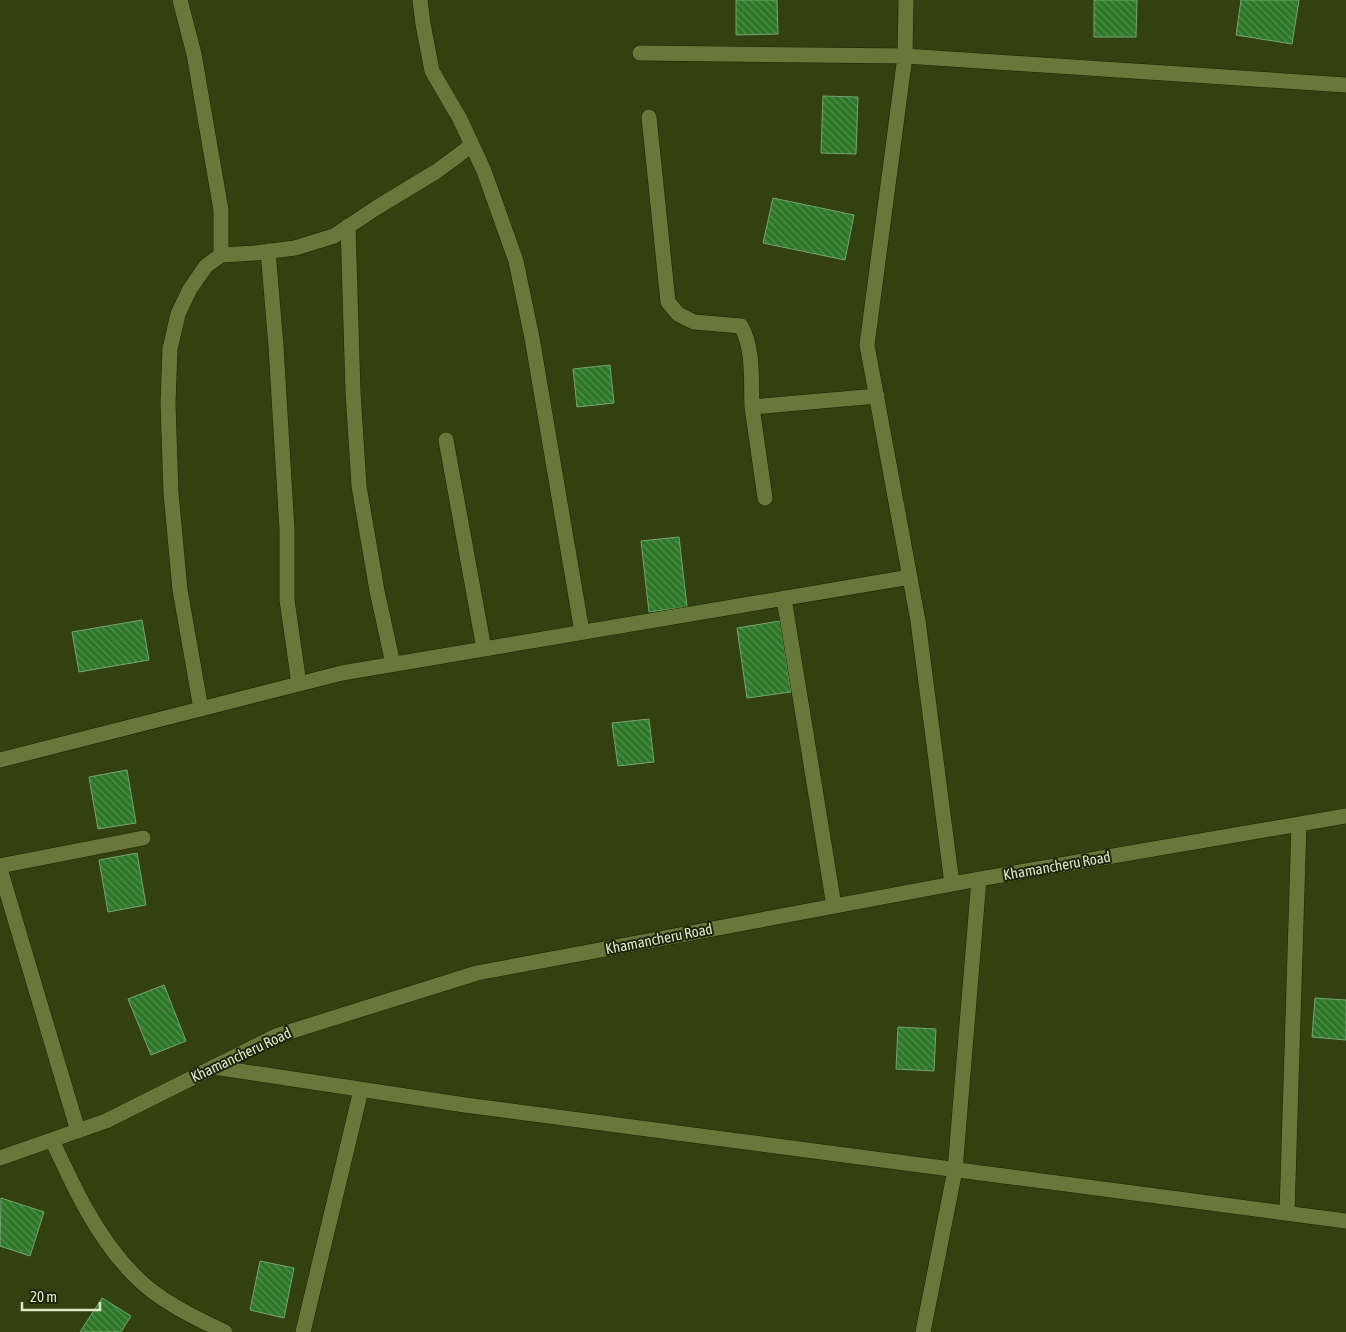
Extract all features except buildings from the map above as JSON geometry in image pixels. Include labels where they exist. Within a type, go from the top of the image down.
[{"type":"street","points":[[180,0],[194,54],[221,210],[221,255]]},
{"type":"street","points":[[420,0],[432,71],[460,119],[484,171],[516,261],[532,338],[582,632]]},
{"type":"street","points":[[906,0],[905,56],[867,345],[918,621],[952,884]]},
{"type":"street","points":[[640,53],[905,56],[1346,85]]},
{"type":"street","points":[[649,117],[668,302],[678,314],[694,322],[741,326],[746,336],[750,361],[752,407],[765,498]]},
{"type":"street","points":[[200,709],[180,590],[171,493],[168,403],[170,349],[178,314],[190,289],[206,266],[221,255],[295,248],[334,236],[437,171],[472,145]]},
{"type":"street","points":[[348,226],[353,392],[359,486],[377,591],[393,664]]},
{"type":"street","points":[[268,252],[276,346],[287,530],[286,600],[300,684]]},
{"type":"street","points":[[752,407],[877,396]]},
{"type":"street","points":[[446,440],[484,649]]},
{"type":"street","points":[[0,760],[342,673],[910,577]]},
{"type":"street","points":[[784,598],[834,906]]},
{"type":"street","name":"Khamancheru Road","points":[[0,1158],[106,1121],[276,1036],[477,973],[979,879],[1346,816]]},
{"type":"street","points":[[1287,1213],[1299,824]]},
{"type":"street","points":[[78,1131],[0,868],[142,838]]},
{"type":"street","points":[[923,1332],[955,1170],[979,879]]},
{"type":"street","points":[[213,1067],[475,1106],[1346,1222]]},
{"type":"street","points":[[303,1332],[362,1090]]},
{"type":"street","points":[[52,1140],[81,1201],[110,1246],[135,1277],[170,1303],[225,1332]]}]
